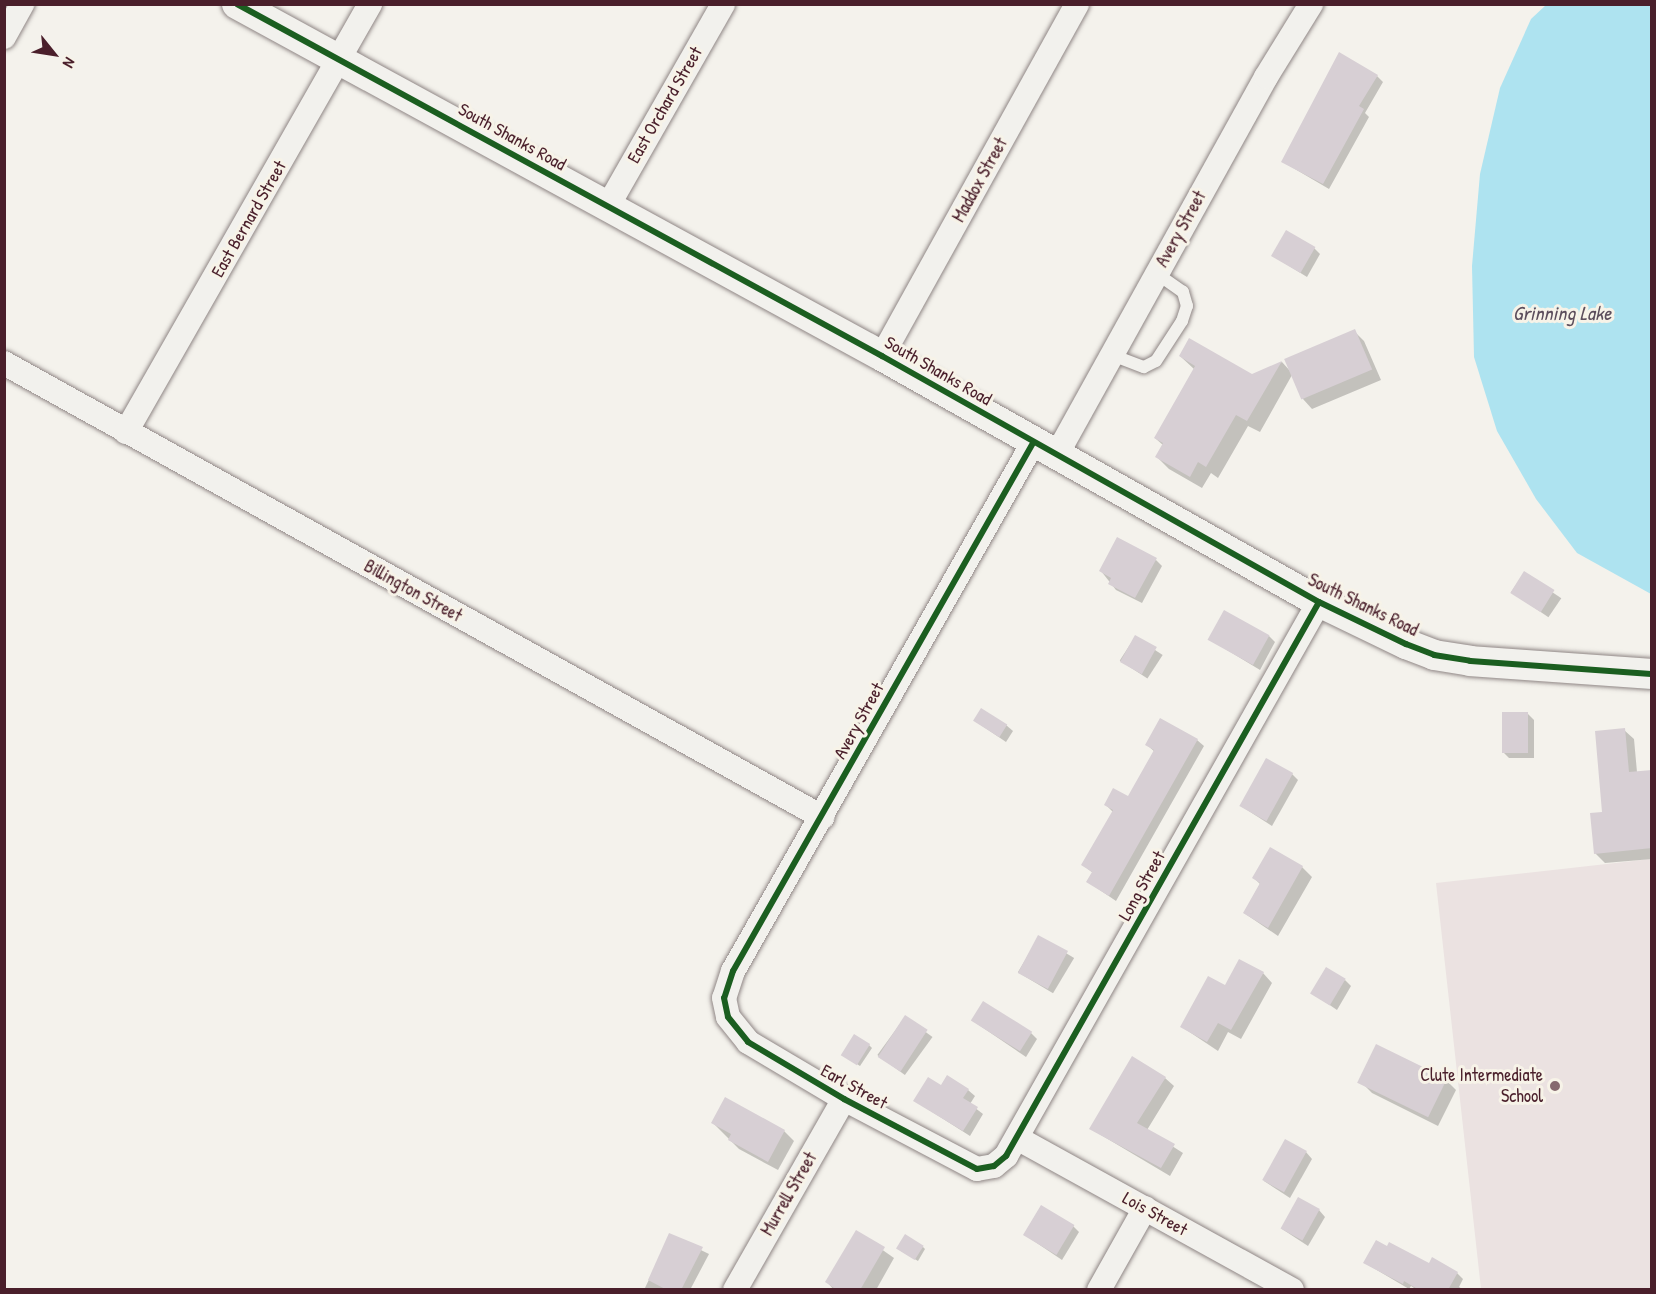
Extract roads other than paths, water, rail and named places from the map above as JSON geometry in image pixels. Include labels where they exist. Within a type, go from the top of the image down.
[{"type":"street","points":[[4,37],[22,4]]},
{"type":"street","name":"South Shanks Road","points":[[237,4],[882,356],[1319,602],[1434,655],[1652,675]]},
{"type":"street","name":"East Bernard Street","points":[[126,432],[370,4]]},
{"type":"street","name":"East Orchard Street","points":[[608,206],[723,4]]},
{"type":"street","name":"Maddox Street","points":[[882,356],[1077,4]]},
{"type":"street","name":"Avery Street","points":[[728,1017],[724,998],[733,971],[822,817],[1045,449],[1112,355],[1266,77],[1311,4]]},
{"type":"street","name":"Billington Street","points":[[4,363],[822,817]]},
{"type":"street","name":"Long Street","points":[[977,1169],[994,1166],[1017,1138],[1319,602]]},
{"type":"street","name":"Earl Street","points":[[728,1017],[748,1042],[844,1100],[977,1169]]},
{"type":"street","name":"Murrell Street","points":[[735,1290],[844,1100]]},
{"type":"street","name":"Lois Street","points":[[1017,1138],[1292,1290]]},
{"type":"street","points":[[1099,1290],[1144,1208]]},
{"type":"lane","points":[[1112,355],[1144,367],[1156,361],[1182,321],[1187,306],[1183,292],[1157,274]]},
{"type":"water","name":"Grinning Lake","points":[[1546,5],[1651,5],[1651,594],[1577,553],[1536,499],[1497,431],[1474,357],[1472,266],[1480,174],[1500,88],[1531,19]]},
{"type":"place","name":"Clute Intermediate School","points":[[1555,1086]]}]
